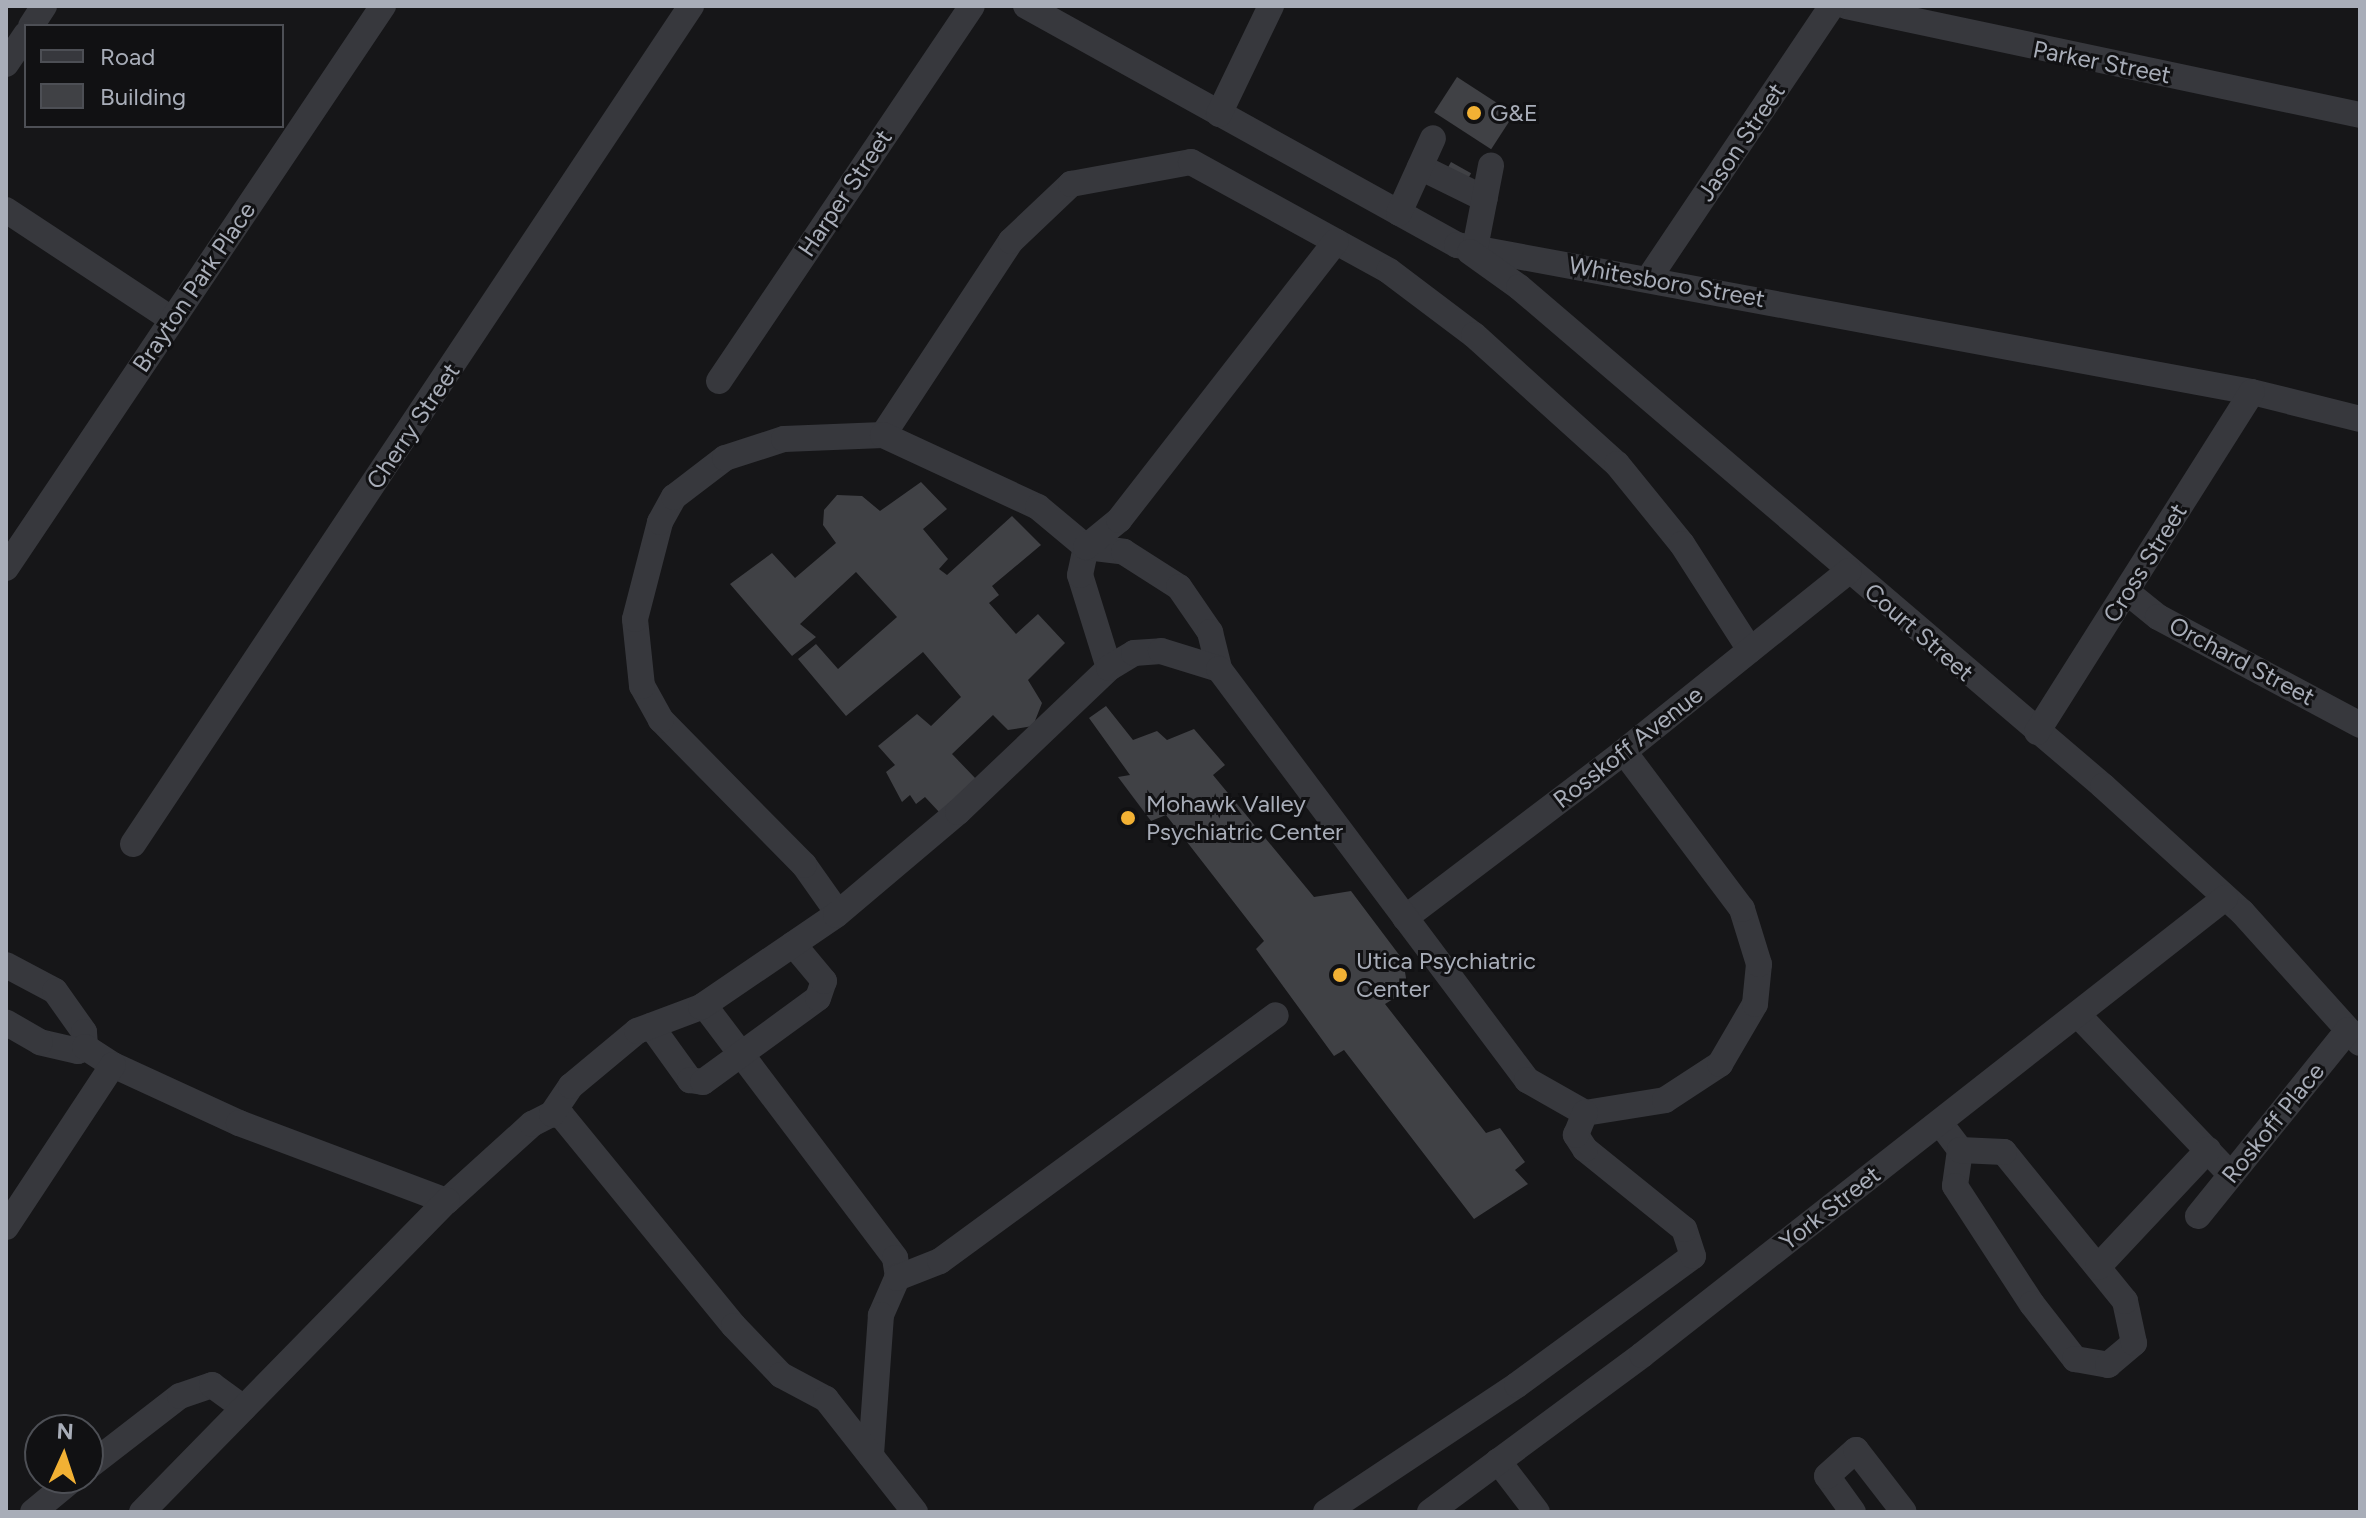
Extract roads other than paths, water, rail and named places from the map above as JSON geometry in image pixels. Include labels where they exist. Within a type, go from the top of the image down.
[{"type":"street","points":[[32,24],[44,6]]},
{"type":"street","name":"Brayton Park Place","points":[[6,568],[383,6]]},
{"type":"street","name":"Cherry Street","points":[[133,844],[691,6]]},
{"type":"street","name":"Harper Street","points":[[719,381],[972,6]]},
{"type":"street","name":"Whitesboro Street","points":[[1026,6],[1061,14],[1219,114],[1466,247],[1649,278],[2252,392],[2360,419]]},
{"type":"street","points":[[1219,114],[1271,6]]},
{"type":"street","name":"Jason Street","points":[[1649,278],[1832,6]]},
{"type":"street","name":"Parker Street","points":[[1846,6],[2360,115]]},
{"type":"street","points":[[6,64],[24,37]]},
{"type":"street","points":[[1399,213],[1426,153],[1488,183],[1466,247]]},
{"type":"street","points":[[883,435],[1011,241],[1071,184],[1191,162],[1389,271],[1474,335],[1617,464],[1682,544],[1750,650]]},
{"type":"street","points":[[6,210],[171,319]]},
{"type":"street","points":[[1109,668],[1080,575],[1086,547],[1129,508],[1336,241]]},
{"type":"street","name":"Court Street","points":[[1466,247],[1519,287],[2037,732],[2225,898],[2354,1036]]},
{"type":"street","name":"Cross Street","points":[[2037,732],[2252,392]]},
{"type":"street","points":[[838,913],[804,865],[661,720],[642,686],[635,619],[660,522],[694,477],[725,458],[784,439],[883,435],[1038,507],[1086,547],[1124,552],[1179,587],[1210,632],[1219,669],[1527,1080],[1585,1113],[1665,1100],[1720,1064],[1755,1004],[1759,964],[1742,909],[1624,752]]},
{"type":"street","name":"Rosskoff Avenue","points":[[1405,918],[1624,752],[1849,571]]},
{"type":"street","name":"Orchard Street","points":[[2127,592],[2158,617],[2360,725]]},
{"type":"street","points":[[142,1512],[447,1201],[532,1124],[552,1114],[571,1086],[651,1026],[704,1005],[838,913],[958,812],[1109,668],[1134,653],[1161,651],[1219,669]]},
{"type":"street","name":"York Street","points":[[1430,1512],[2079,1016],[2225,898]]},
{"type":"street","points":[[651,1026],[695,1083],[741,1054],[823,989],[824,981],[793,944]]},
{"type":"street","points":[[6,965],[55,991],[84,1032],[85,1047]]},
{"type":"street","points":[[704,1005],[895,1258],[897,1278],[881,1315],[871,1456]]},
{"type":"street","points":[[897,1278],[940,1261],[1276,1015]]},
{"type":"street","points":[[2079,1016],[2231,1175]]},
{"type":"street","points":[[6,1022],[40,1042],[78,1051],[85,1047]]},
{"type":"street","name":"Roskoff Place","points":[[2198,1216],[2354,1036]]},
{"type":"street","points":[[85,1047],[113,1065],[239,1123],[447,1201]]},
{"type":"street","points":[[6,1227],[113,1065]]},
{"type":"street","points":[[1326,1512],[1517,1385],[1693,1256],[1684,1229],[1585,1149],[1576,1135],[1585,1113]]},
{"type":"street","points":[[552,1114],[562,1116],[734,1326],[781,1375],[826,1399],[915,1512]]},
{"type":"street","points":[[1940,1123],[1960,1150],[1955,1186],[2032,1304],[2075,1359],[2108,1365],[2134,1343],[2125,1301],[2004,1152],[1960,1150]]},
{"type":"street","points":[[2098,1267],[2208,1150]]},
{"type":"street","points":[[104,1455],[180,1396],[212,1385],[244,1408]]},
{"type":"street","points":[[1853,1512],[1827,1476],[1856,1450],[1904,1512]]},
{"type":"street","points":[[1498,1461],[1537,1512]]},
{"type":"street","points":[[33,1512],[55,1494]]},
{"type":"place","name":"G&E","points":[[1474,113]]},
{"type":"place","name":"Mohawk Valley Psychiatric Center","points":[[1128,818]]},
{"type":"place","name":"Utica Psychiatric Center","points":[[1340,975]]}]
